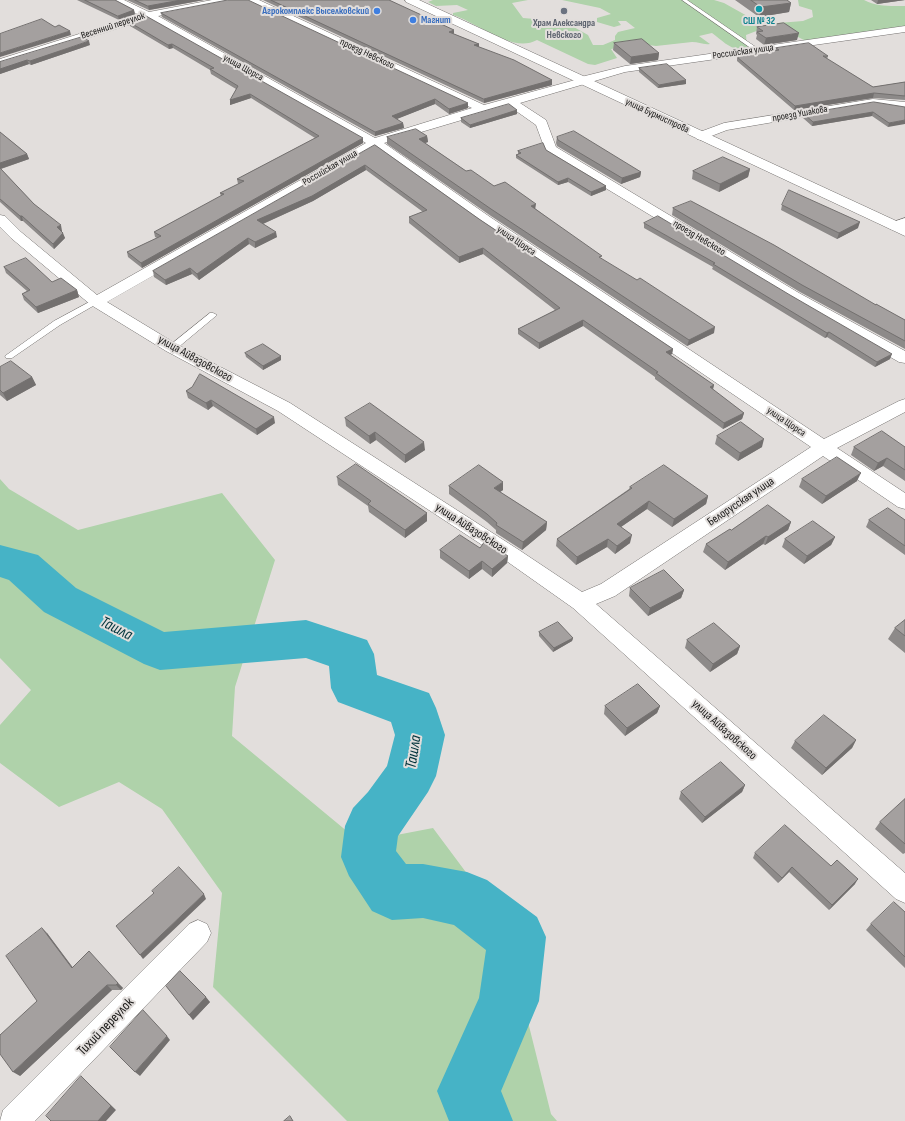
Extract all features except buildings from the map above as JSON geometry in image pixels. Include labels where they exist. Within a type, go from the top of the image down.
[{"type":"street","name":"улица Щорса","points":[[116,0],[148,15],[375,143],[492,225],[905,502]]},
{"type":"street","name":"Весенний переулок","points":[[0,63],[148,15],[228,0]]},
{"type":"street","name":"проезд Невского","points":[[251,0],[483,109]]},
{"type":"street","name":"улица Бурмистрова","points":[[410,0],[701,136],[902,226]]},
{"type":"street","name":"Российская улица","points":[[96,302],[375,143],[483,109],[625,69],[905,29]]},
{"type":"street","name":"проезд Невского","points":[[511,102],[542,123],[550,149],[788,292],[905,358]]},
{"type":"street","name":"проезд Ушакова","points":[[701,136],[724,127],[873,102],[904,107]]},
{"type":"street","name":"улица Айвазовского","points":[[0,219],[16,235],[96,302],[172,348],[284,407],[506,551],[580,602],[905,890]]},
{"type":"street","name":"Белорусская улица","points":[[580,602],[608,590],[824,447],[905,406]]},
{"type":"street","name":"Тихий переулок","points":[[14,1121],[198,934]]},
{"type":"lane","points":[[684,0],[757,50]]},
{"type":"lane","points":[[9,356],[57,323],[96,302]]},
{"type":"lane","points":[[172,348],[214,315]]},
{"type":"green space","points":[[433,0],[528,0],[512,3],[523,18],[535,19],[548,24],[572,26],[588,35],[593,45],[603,45],[615,40],[615,36],[618,32],[635,28],[626,21],[618,21],[621,25],[614,27],[597,22],[597,18],[611,14],[600,8],[562,0],[714,0],[724,3],[749,17],[759,30],[746,35],[747,47],[742,49],[729,46],[712,33],[699,36],[710,44],[692,42],[656,46],[641,44],[611,49],[617,58],[595,65],[588,64],[537,40],[527,43],[517,43],[506,40],[453,15],[453,13],[468,10],[457,5],[436,6],[428,2]]},
{"type":"green space","points":[[798,0],[864,0],[879,5],[905,6],[905,26],[806,41],[790,33],[768,30],[766,24],[803,21],[813,17],[812,10],[799,6]]},
{"type":"green space","points":[[0,479],[9,489],[78,530],[222,493],[275,560],[235,687],[232,736],[360,842],[433,828],[503,922],[551,1114],[557,1121],[347,1121],[213,987],[222,893],[162,809],[119,782],[59,807],[0,763],[0,725],[31,690],[0,658]]},
{"type":"waterway","name":"Ташла","points":[[0,561],[23,567],[60,600],[160,651],[306,639],[351,654],[355,688],[412,708],[420,735],[410,776],[387,809],[372,826],[368,857],[392,892],[423,891],[467,900],[517,937],[509,1001],[469,1091],[481,1121]]},
{"type":"place","name":"СШ № 32","points":[[759,9]]},
{"type":"place","name":"Агрокомплекс Выселковский","points":[[377,11]]},
{"type":"place","name":"Храм Александра Невского","points":[[564,11]]},
{"type":"place","name":"Магнит","points":[[413,20]]}]
